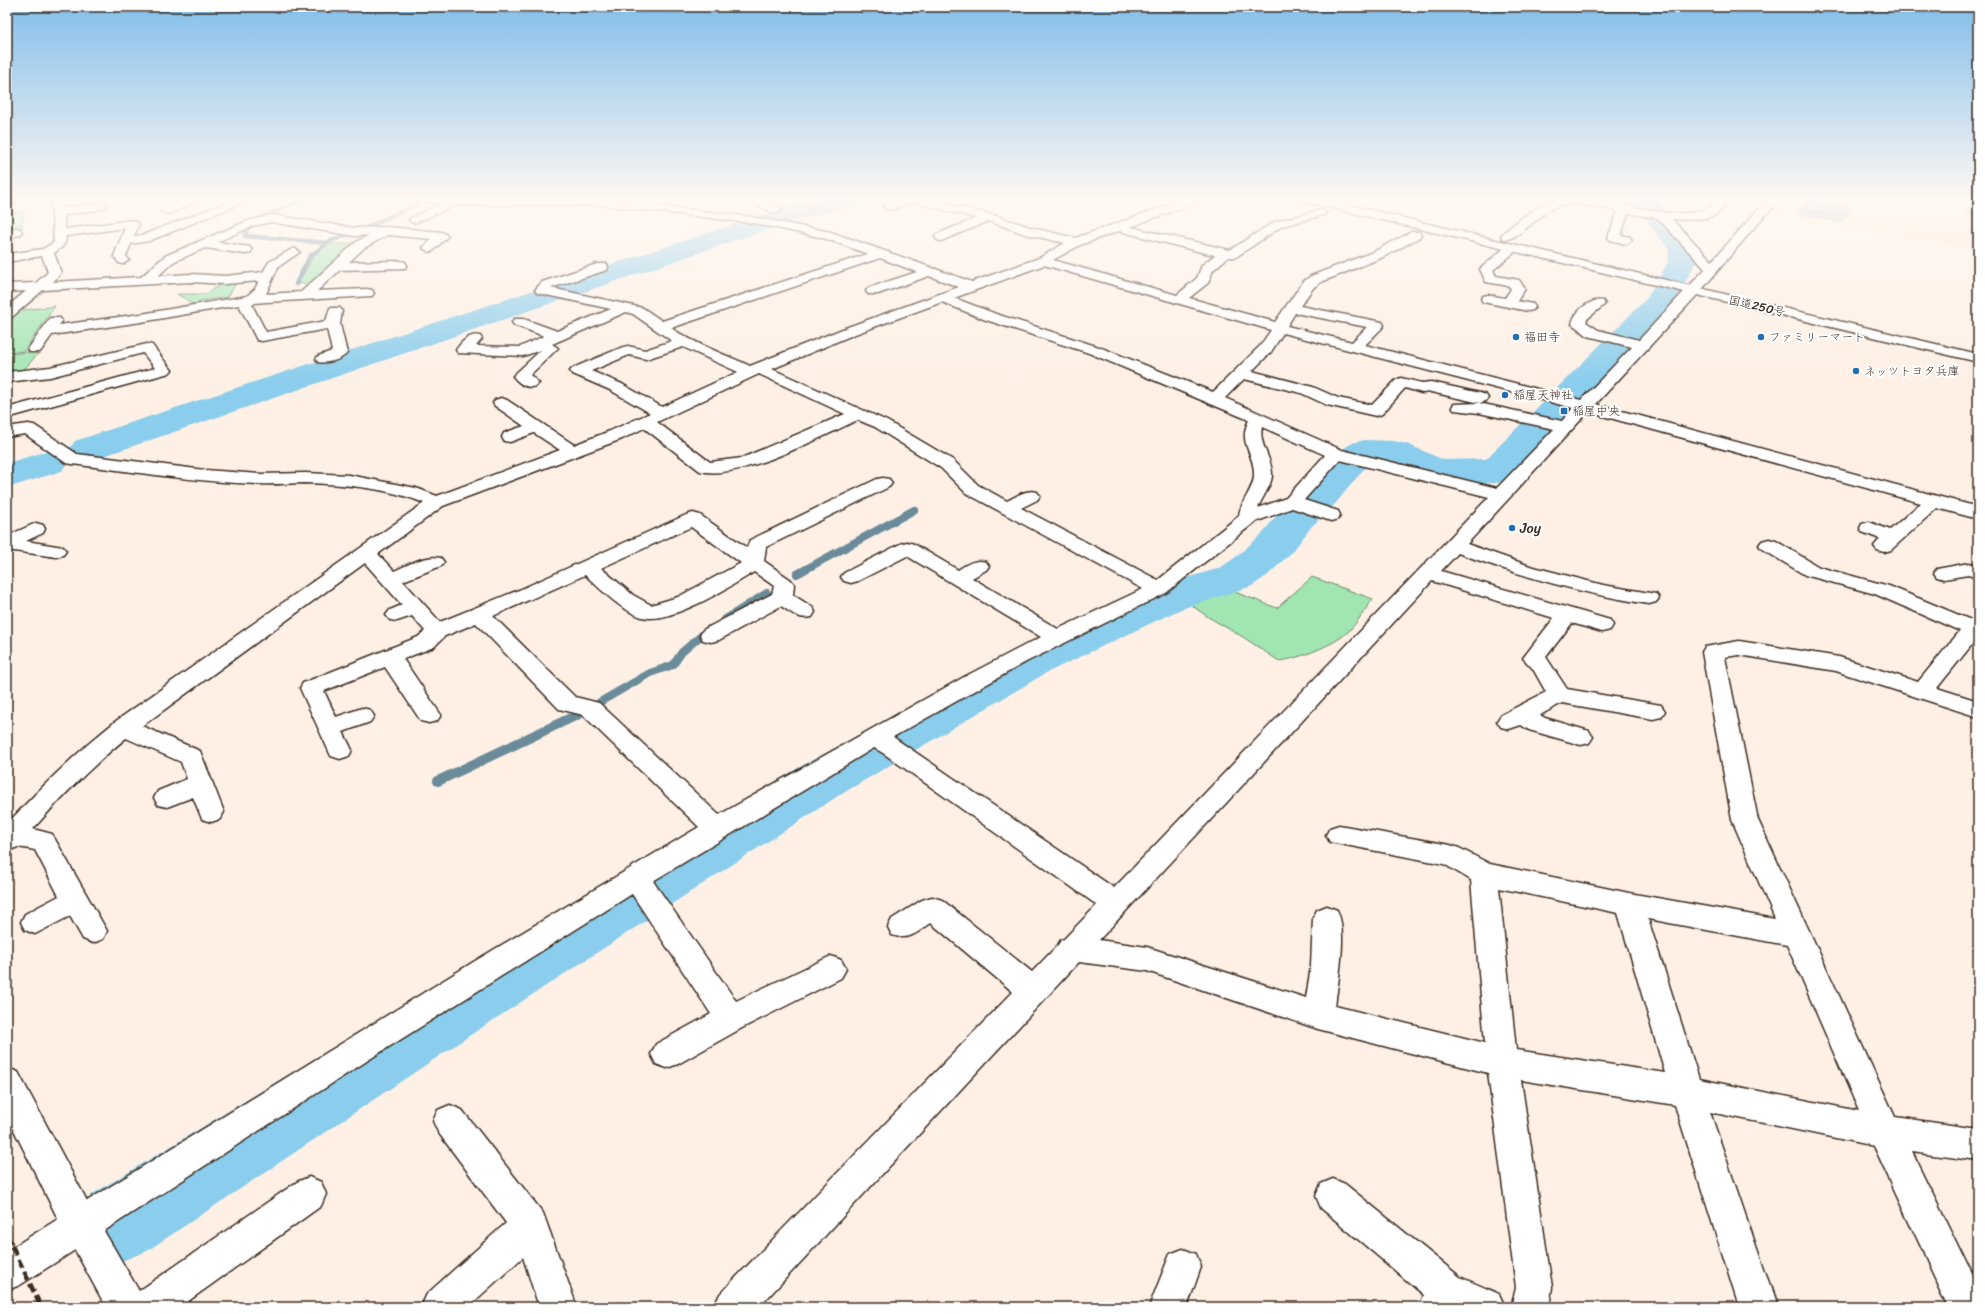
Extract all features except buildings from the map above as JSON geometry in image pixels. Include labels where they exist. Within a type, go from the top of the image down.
[{"type":"main road","points":[[7,314],[37,287],[56,273],[50,259]]},
{"type":"main road","points":[[145,281],[169,259]]},
{"type":"main road","points":[[282,259],[273,265],[266,276],[260,291],[245,304],[262,337],[333,324]]},
{"type":"main road","points":[[305,295],[344,259]]},
{"type":"main road","points":[[662,326],[865,259]]},
{"type":"main road","points":[[895,259],[972,287]]},
{"type":"main road","points":[[1179,300],[1203,280],[1207,268],[1217,259]]},
{"type":"main road","points":[[1215,399],[1266,349],[1280,328],[1280,323],[1308,285],[1316,279],[1365,259]]},
{"type":"main road","points":[[1494,259],[1486,269],[1491,279],[1514,283],[1518,289],[1508,303]]},
{"type":"main road","name":"国道250号","points":[[1583,259],[1696,286],[1978,348]]},
{"type":"main road","points":[[1702,259],[1711,268]]},
{"type":"main road","points":[[733,1307],[1032,990],[1116,904],[1563,426],[1584,406],[1629,342],[1696,286],[1719,259]]},
{"type":"main road","points":[[10,838],[57,786],[92,753],[124,728],[437,502],[616,435],[754,370],[850,332],[1043,261],[1280,328],[1584,406],[1978,513]]},
{"type":"main road","points":[[336,266],[400,265]]},
{"type":"main road","points":[[602,267],[547,285],[542,290],[638,311],[662,326],[683,342],[754,370],[881,424],[947,464],[972,489],[1159,589]]},
{"type":"main road","points":[[873,291],[928,272]]},
{"type":"main road","points":[[7,288],[191,278],[225,280],[266,276]]},
{"type":"main road","name":"国道250号","points":[[1696,286],[1978,358]]},
{"type":"main road","points":[[36,349],[51,326],[141,318],[192,307],[252,299],[305,295],[338,296],[367,293]]},
{"type":"main road","points":[[323,358],[340,353],[333,324],[338,296]]},
{"type":"main road","points":[[943,298],[991,317],[1094,350],[1215,399],[1336,454],[1500,494]]},
{"type":"main road","points":[[1488,299],[1528,307]]},
{"type":"main road","points":[[1598,304],[1580,317],[1579,324],[1592,333],[1629,342]]},
{"type":"main road","points":[[475,339],[463,350],[523,352],[556,336],[611,315],[624,308]]},
{"type":"main road","points":[[1291,308],[1377,324],[1355,347]]},
{"type":"main road","points":[[519,322],[556,336]]},
{"type":"main road","points":[[683,342],[646,355],[628,350],[578,371],[616,387],[653,417],[706,467],[729,466],[747,462],[858,414]]},
{"type":"main road","points":[[531,383],[521,376],[551,348],[538,344]]},
{"type":"main road","points":[[7,377],[50,372],[147,348],[164,370],[7,414]]},
{"type":"main road","points":[[1240,374],[1307,390],[1333,402],[1376,411],[1401,383],[1422,388],[1431,387],[1480,398]]},
{"type":"main road","points":[[501,403],[572,451]]},
{"type":"main road","points":[[1458,407],[1479,408],[1563,426]]},
{"type":"main road","points":[[1248,518],[1249,505],[1262,485],[1263,472],[1251,438],[1252,428],[1258,418]]},
{"type":"main road","points":[[510,437],[535,427]]},
{"type":"main road","points":[[7,432],[28,429],[72,459],[236,477],[349,480],[416,493],[437,502]]},
{"type":"main road","points":[[7,1272],[440,998],[798,780],[974,680],[1159,589],[1248,518],[1292,502],[1336,454]]},
{"type":"main road","points":[[587,566],[635,606],[650,612],[670,608],[739,574],[754,563],[757,544],[825,511],[886,488]]},
{"type":"main road","points":[[1007,508],[1031,496]]},
{"type":"main road","points":[[808,501],[825,511]]},
{"type":"main road","points":[[1869,528],[1889,542],[1934,501]]},
{"type":"main road","points":[[1292,502],[1331,515]]},
{"type":"main road","points":[[340,750],[311,688],[426,642],[437,631],[479,614],[693,519],[784,584],[782,598]]},
{"type":"main road","points":[[7,544],[36,529]]},
{"type":"main road","points":[[7,544],[56,551]]},
{"type":"main road","points":[[1452,545],[1523,570],[1602,591],[1624,588],[1649,598]]},
{"type":"main road","points":[[1769,545],[1804,574],[1882,590],[1975,630],[1923,690]]},
{"type":"main road","points":[[851,577],[907,548],[1058,638]]},
{"type":"main road","points":[[366,552],[437,631]]},
{"type":"main road","points":[[390,579],[434,562]]},
{"type":"main road","points":[[957,578],[979,566]]},
{"type":"main road","points":[[1944,573],[1974,567]]},
{"type":"main road","points":[[1426,573],[1602,625]]},
{"type":"main road","points":[[782,598],[805,612]]},
{"type":"main road","points":[[710,635],[782,598]]},
{"type":"main road","points":[[397,615],[416,607]]},
{"type":"main road","points":[[479,614],[567,703],[591,709],[717,829]]},
{"type":"main road","points":[[1559,695],[1542,666],[1534,658],[1567,615]]},
{"type":"main road","points":[[1968,1307],[1885,1132],[1745,820],[1712,652],[1739,648],[1839,664],[1978,709]]},
{"type":"main road","points":[[389,656],[428,715]]},
{"type":"main road","points":[[1581,737],[1516,718],[1559,695],[1653,711]]},
{"type":"main road","points":[[330,728],[362,716]]},
{"type":"main road","points":[[124,728],[190,757],[211,812]]},
{"type":"main road","points":[[874,738],[898,751],[1116,904]]},
{"type":"main road","points":[[167,798],[200,783]]},
{"type":"main road","points":[[1339,835],[1450,855],[1484,874],[1630,904],[1797,935]]},
{"type":"main road","points":[[10,838],[43,841],[93,931]]},
{"type":"main road","points":[[1484,874],[1502,1062],[1534,1287],[1530,1307]]},
{"type":"main road","points":[[635,879],[731,1018]]},
{"type":"main road","points":[[35,922],[76,900]]},
{"type":"main road","points":[[1630,904],[1687,1092],[1758,1307]]},
{"type":"main road","points":[[902,926],[932,908],[1032,990]]},
{"type":"main road","points":[[1318,1015],[1326,966],[1327,918]]},
{"type":"main road","points":[[1071,949],[1147,959],[1318,1015],[1502,1062],[1687,1092],[1885,1132],[1978,1144]]},
{"type":"main road","points":[[666,1054],[731,1018],[832,969]]},
{"type":"main road","points":[[7,1083],[81,1226],[127,1307]]},
{"type":"main road","points":[[450,1121],[530,1226],[558,1307]]},
{"type":"main road","points":[[148,1307],[309,1194]]},
{"type":"main road","points":[[1333,1196],[1443,1298],[1486,1307]]},
{"type":"main road","points":[[440,1307],[530,1226]]},
{"type":"main road","points":[[1168,1307],[1183,1267]]},
{"type":"green space","points":[[312,259],[337,259],[310,283],[297,284]]},
{"type":"green space","points":[[237,281],[228,297],[200,301],[199,304],[193,304],[177,294],[206,294],[224,282]]},
{"type":"green space","points":[[55,306],[24,351],[7,353],[7,320],[16,311]]},
{"type":"green space","points":[[40,351],[22,372],[7,374],[7,354]]},
{"type":"green space","points":[[1312,577],[1373,599],[1355,624],[1343,636],[1326,646],[1287,660],[1279,661],[1243,637],[1208,617],[1194,607],[1188,596],[1211,583],[1277,608]]},
{"type":"waterway","points":[[296,284],[308,259]]},
{"type":"waterway","points":[[88,449],[654,259]]},
{"type":"waterway","points":[[119,1223],[451,1011],[818,782],[1029,662],[1165,599],[1236,577],[1252,566],[1278,542],[1297,517],[1321,495],[1349,462],[1365,451],[1394,452],[1438,472],[1497,471],[1660,303],[1682,259]]},
{"type":"waterway","points":[[7,476],[48,463]]},
{"type":"waterway","points":[[797,574],[914,510]]},
{"type":"waterway","points":[[724,620],[767,593]]},
{"type":"waterway","points":[[600,702],[650,673],[673,665],[682,652],[709,629]]},
{"type":"waterway","points":[[438,781],[579,714]]},
{"type":"railway","points":[[7,1235],[41,1307]]},
{"type":"place","name":"福田寺","points":[[1516,337]]},
{"type":"place","name":"ファミリーマート","points":[[1761,337]]},
{"type":"place","name":"ネッツトヨタ兵庫","points":[[1856,371]]},
{"type":"place","name":"稲屋天神社","points":[[1505,395]]},
{"type":"place","name":"稲屋中央","points":[[1564,411]]},
{"type":"place","name":"Joy","points":[[1512,528]]}]
